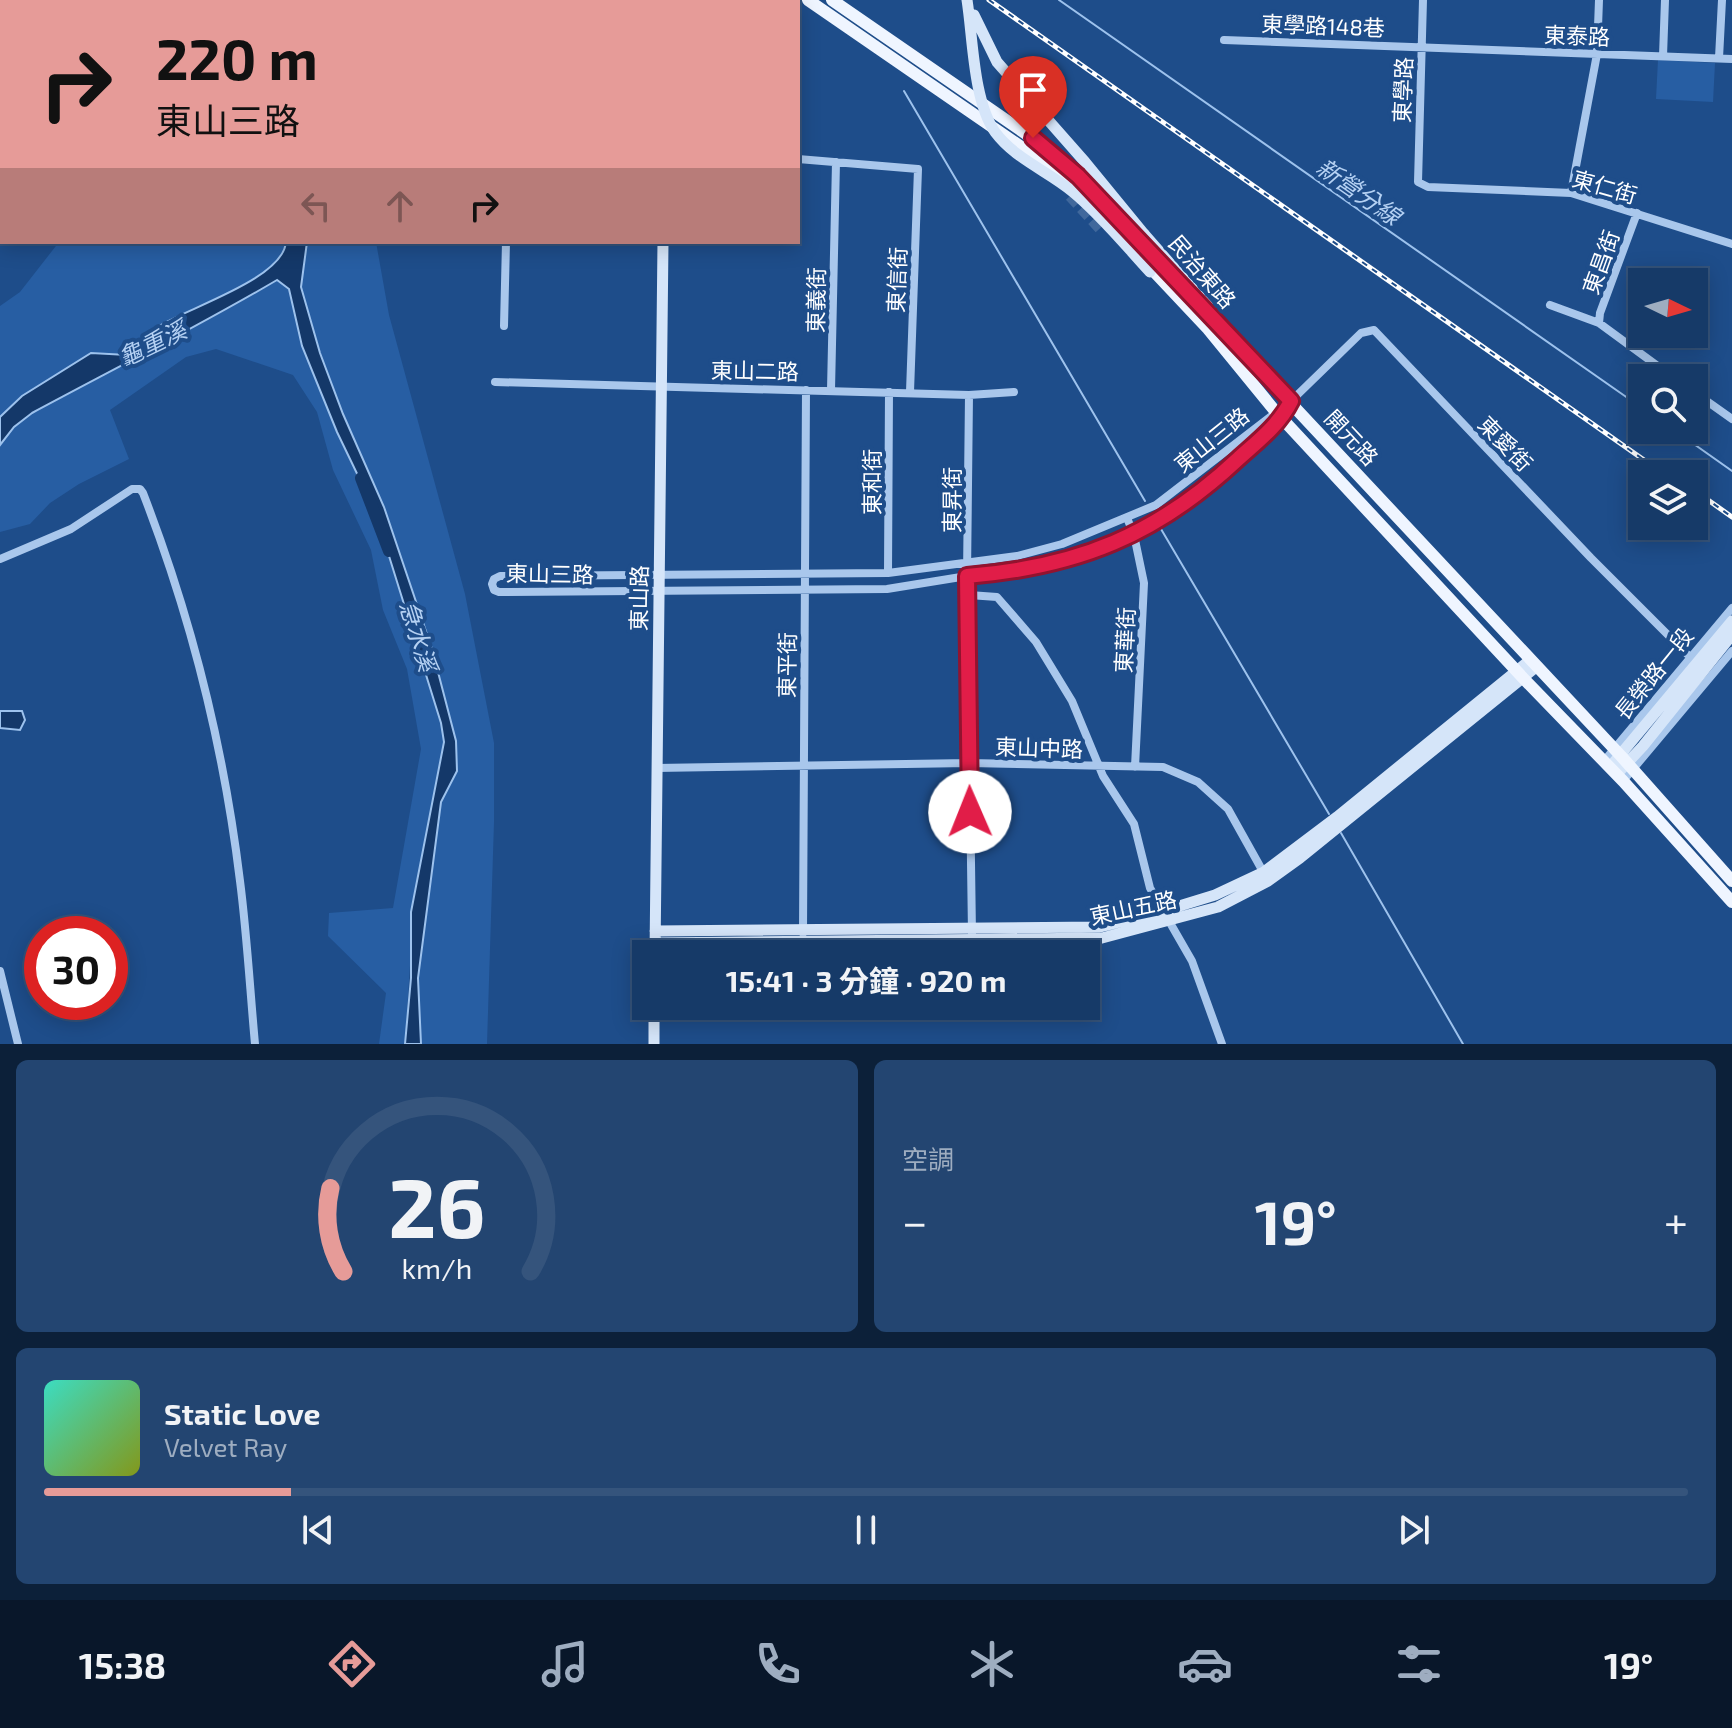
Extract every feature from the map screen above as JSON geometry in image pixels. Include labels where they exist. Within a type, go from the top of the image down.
[{"type":"main road","name":"開元路","points":[[808,0],[1043,162],[1078,191],[1208,329],[1279,415],[1732,902]]},
{"type":"main road","name":"開元路","points":[[832,0],[1048,149],[1078,176],[1624,759],[1732,881]]},
{"type":"street","name":"開元路","points":[[968,0],[981,97],[995,131],[1026,160],[1072,191],[1100,217],[1252,385]]},
{"type":"street","name":"民治東路","points":[[968,0],[997,62],[1263,371]]},
{"type":"street","name":"東學路","points":[[1418,182],[1423,0]]},
{"type":"street","points":[[1571,193],[1597,54],[1599,0]]},
{"type":"street","points":[[1663,56],[1665,0]]},
{"type":"street","points":[[1719,58],[1722,0]]},
{"type":"street","name":"東學路148巷","points":[[1224,40],[1421,48]]},
{"type":"street","name":"東泰路","points":[[1421,48],[1732,59]]},
{"type":"street","points":[[1060,135],[1075,143]]},
{"type":"street","points":[[800,159],[836,162]]},
{"type":"street","name":"東信街","points":[[836,162],[918,169],[910,392]]},
{"type":"street","name":"東義街","points":[[831,390],[836,162]]},
{"type":"street","name":"東仁街","points":[[1418,182],[1428,187],[1571,193],[1732,244]]},
{"type":"street","name":"東昌街","points":[[1599,323],[1637,213]]},
{"type":"street","points":[[504,326],[506,244]]},
{"type":"street","name":"東山路","points":[[655,940],[663,244]]},
{"type":"street","points":[[1550,305],[1599,323],[1655,364]]},
{"type":"street","name":"東愛街","points":[[1291,401],[1361,333],[1374,330],[1591,558],[1691,658]]},
{"type":"street","name":"東山二路","points":[[495,382],[969,395],[1014,392]]},
{"type":"street","name":"東平街","points":[[803,935],[806,390]]},
{"type":"street","name":"東和街","points":[[888,573],[889,392]]},
{"type":"street","name":"東昇街","points":[[969,395],[967,576],[972,935]]},
{"type":"street","name":"東山三路","points":[[1279,415],[1156,505],[1062,544],[1017,556],[888,573],[500,576],[492,584],[494,590],[499,592],[887,589],[967,576],[1018,572],[1064,561],[1134,535],[1164,519],[1212,484],[1279,415],[1291,401]]},
{"type":"street","points":[[1708,402],[1732,419]]},
{"type":"street","points":[[0,559],[71,529],[132,489],[140,489],[143,493],[198,663],[225,787],[240,881],[255,1044]]},
{"type":"street","name":"東華街","points":[[1127,518],[1134,535],[1144,583],[1135,767]]},
{"type":"street","points":[[969,595],[997,597],[1036,642],[1072,701],[1113,795],[1134,824],[1150,888],[1192,961],[1222,1044]]},
{"type":"street","name":"長榮路一段","points":[[1624,759],[1691,658],[1732,608]]},
{"type":"street","points":[[1639,743],[1732,621]]},
{"type":"street","points":[[1639,743],[1732,635]]},
{"type":"street","name":"長榮路一段","points":[[1613,771],[1732,651]]},
{"type":"street","name":"東山五路","points":[[710,940],[803,935],[1102,938],[1167,916],[1218,907],[1266,877],[1337,817],[1533,663]]},
{"type":"street","name":"長榮路一段","points":[[1613,771],[1639,743]]},
{"type":"street","name":"東山中路","points":[[656,768],[969,763],[1163,767],[1180,773],[1206,789],[1228,809],[1266,877]]},
{"type":"street","points":[[0,971],[18,1044]]},
{"type":"street","points":[[654,1020],[654,1044]]},
{"type":"shaded area","points":[[1658,60],[1715,63],[1713,102],[1656,99]]},
{"type":"shaded area","points":[[57,244],[285,244],[281,256],[251,281],[154,329],[126,355],[91,353],[22,396],[0,417],[0,306],[20,292]]},
{"type":"shaded area","points":[[307,244],[376,244],[389,315],[465,594],[494,743],[487,1044],[421,1044],[418,978],[428,886],[441,802],[457,771],[432,649],[384,507],[320,353],[301,287]]},
{"type":"shaded area","points":[[278,280],[289,289],[302,346],[337,432],[375,510],[441,723],[444,742],[411,950],[405,1044],[379,1044],[386,993],[328,936],[329,913],[393,908],[421,749],[407,669],[383,610],[371,550],[333,470],[317,412],[293,375],[216,349],[186,357],[110,410],[129,459],[79,484],[50,503],[30,524],[0,532],[0,445],[14,427],[32,413],[187,332]]},
{"type":"water","name":"龜重溪","points":[[285,244],[307,244],[301,287],[320,353],[384,507],[432,649],[456,741],[457,771],[441,802],[418,978],[421,1044],[405,1044],[411,978],[411,912],[444,742],[441,723],[375,511],[337,432],[302,346],[289,289],[277,280],[32,413],[14,427],[0,445],[0,417],[22,396],[91,353],[127,355],[154,329],[251,281],[281,256]]},
{"type":"water","points":[[0,711],[22,711],[25,720],[20,730],[0,728]]},
{"type":"waterway","name":"新營分線","points":[[1059,0],[1628,398]]},
{"type":"waterway","points":[[904,91],[1145,501]]},
{"type":"waterway","name":"新營分線","points":[[1694,444],[1732,471]]},
{"type":"waterway","name":"急水溪","points":[[361,478],[389,551]]},
{"type":"waterway","points":[[1161,529],[1329,814]]},
{"type":"waterway","points":[[1341,833],[1463,1044]]},
{"type":"tunnel","points":[[1070,196],[1103,232]]},
{"type":"railway","points":[[989,0],[1644,460]]},
{"type":"railway","points":[[1708,500],[1732,517]]},
{"type":"route","points":[[970,812],[967,576],[1018,572],[1064,561],[1134,535],[1164,519],[1212,484],[1282,419],[1291,401],[1078,176],[1033,138]]}]
